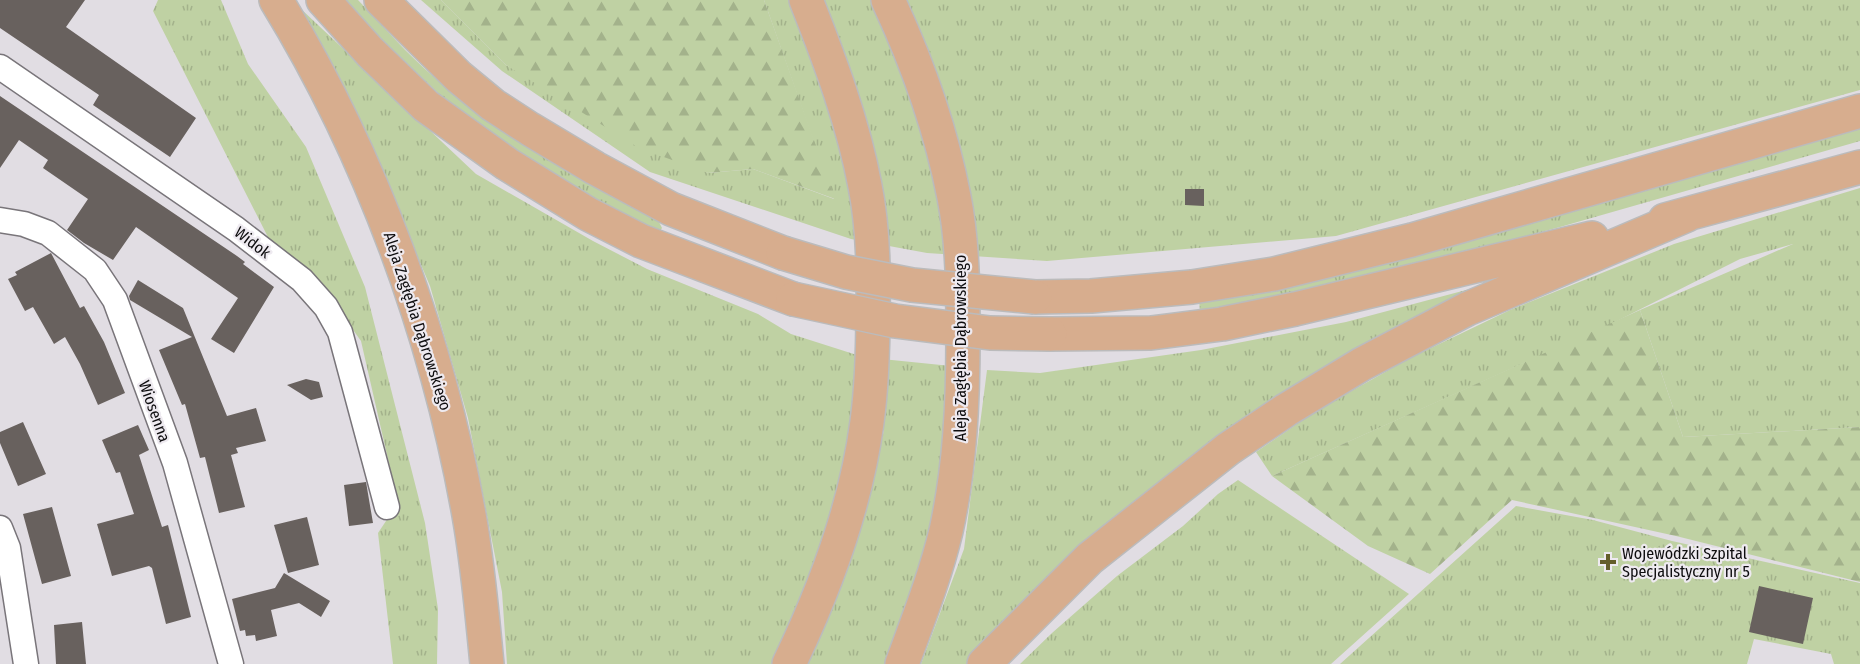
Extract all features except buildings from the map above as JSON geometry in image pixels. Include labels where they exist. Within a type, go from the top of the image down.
[{"type":"main road","points":[[323,0],[370,52],[426,106],[507,164],[588,214],[641,241],[793,299],[895,321],[990,333],[1151,333],[1222,324],[1295,309],[1687,215],[1860,167]]},
{"type":"main road","points":[[789,664],[809,621],[852,496],[867,424],[873,339],[871,232],[865,187],[844,102],[806,0]]},
{"type":"main road","name":"Aleja Zagłębia Dąbrowskiego","points":[[888,0],[904,35],[941,144],[954,197],[960,237],[963,288],[963,384],[956,480],[934,577],[902,664]]},
{"type":"main road","name":"Aleja Zagłębia Dąbrowskiego","points":[[278,3],[343,124],[391,234],[418,310],[452,428],[470,516],[487,664]]},
{"type":"main road","points":[[392,7],[459,77],[493,105],[595,168],[671,208],[783,253],[846,272],[912,285],[1035,297],[1091,296],[1192,287],[1274,274],[1412,240],[1860,111]]},
{"type":"main road","points":[[984,664],[1090,558],[1228,449],[1286,410],[1362,364],[1467,309],[1687,215]]},
{"type":"street","name":"Widok","points":[[0,67],[236,229],[302,280],[326,307],[340,332],[387,507]]},
{"type":"street","name":"Wiosenna","points":[[0,220],[24,224],[48,233],[95,270],[116,300],[175,463],[231,664]]},
{"type":"street","points":[[0,528],[8,548],[26,664]]},
{"type":"green space","points":[[158,0],[221,0],[248,64],[306,147],[365,287],[425,523],[438,609],[437,664],[393,664],[378,533],[398,503],[361,341],[319,282],[272,245],[153,11]]},
{"type":"green space","points":[[341,0],[358,0],[425,69],[487,119],[570,173],[658,220],[662,228],[659,232],[573,190],[460,114]]},
{"type":"green space","points":[[421,0],[441,0],[506,65],[708,173],[753,169],[834,199],[764,0],[1860,0],[1860,90],[1336,236],[1047,261],[927,253],[851,239],[650,172],[502,71]]},
{"type":"green space","points":[[441,0],[764,0],[835,199],[753,169],[708,173],[639,148],[506,65]]},
{"type":"green space","points":[[300,8],[476,174],[647,269],[758,314],[791,334],[860,356],[854,423],[832,520],[805,598],[772,664],[507,664],[502,592],[468,418],[430,286],[374,154]]},
{"type":"green space","points":[[1860,127],[1860,141],[1560,227],[1260,306],[1200,312],[1199,299]]},
{"type":"green space","points":[[1860,188],[1860,427],[1683,437],[1640,310],[1793,244],[1740,259],[1611,324],[1272,476],[1256,452],[1316,411],[1410,358],[1510,310],[1674,244]]},
{"type":"green space","points":[[1530,273],[1337,369],[981,648],[966,664],[921,664],[964,549],[987,370],[1040,373],[1201,350],[1346,322]]},
{"type":"green space","points":[[1640,310],[1683,437],[1860,427],[1860,582],[1676,536],[1512,500],[1430,574],[1368,546],[1272,476]]},
{"type":"green space","points":[[882,359],[951,366],[939,490],[923,561],[889,664],[807,664],[867,505],[884,430]]},
{"type":"green space","points":[[1238,480],[1409,594],[1331,664],[1020,664],[1117,576],[1183,526],[1218,494]]},
{"type":"green space","name":"Wojewódzki Szpital Specjalistyczny nr 5","points":[[1516,506],[1593,520],[1672,541],[1860,583],[1860,664],[1834,664],[1831,654],[1754,639],[1747,664],[1340,664]]},
{"type":"place","name":"Wojewódzki Szpital Specjalistyczny nr 5","points":[[1608,562]]}]
